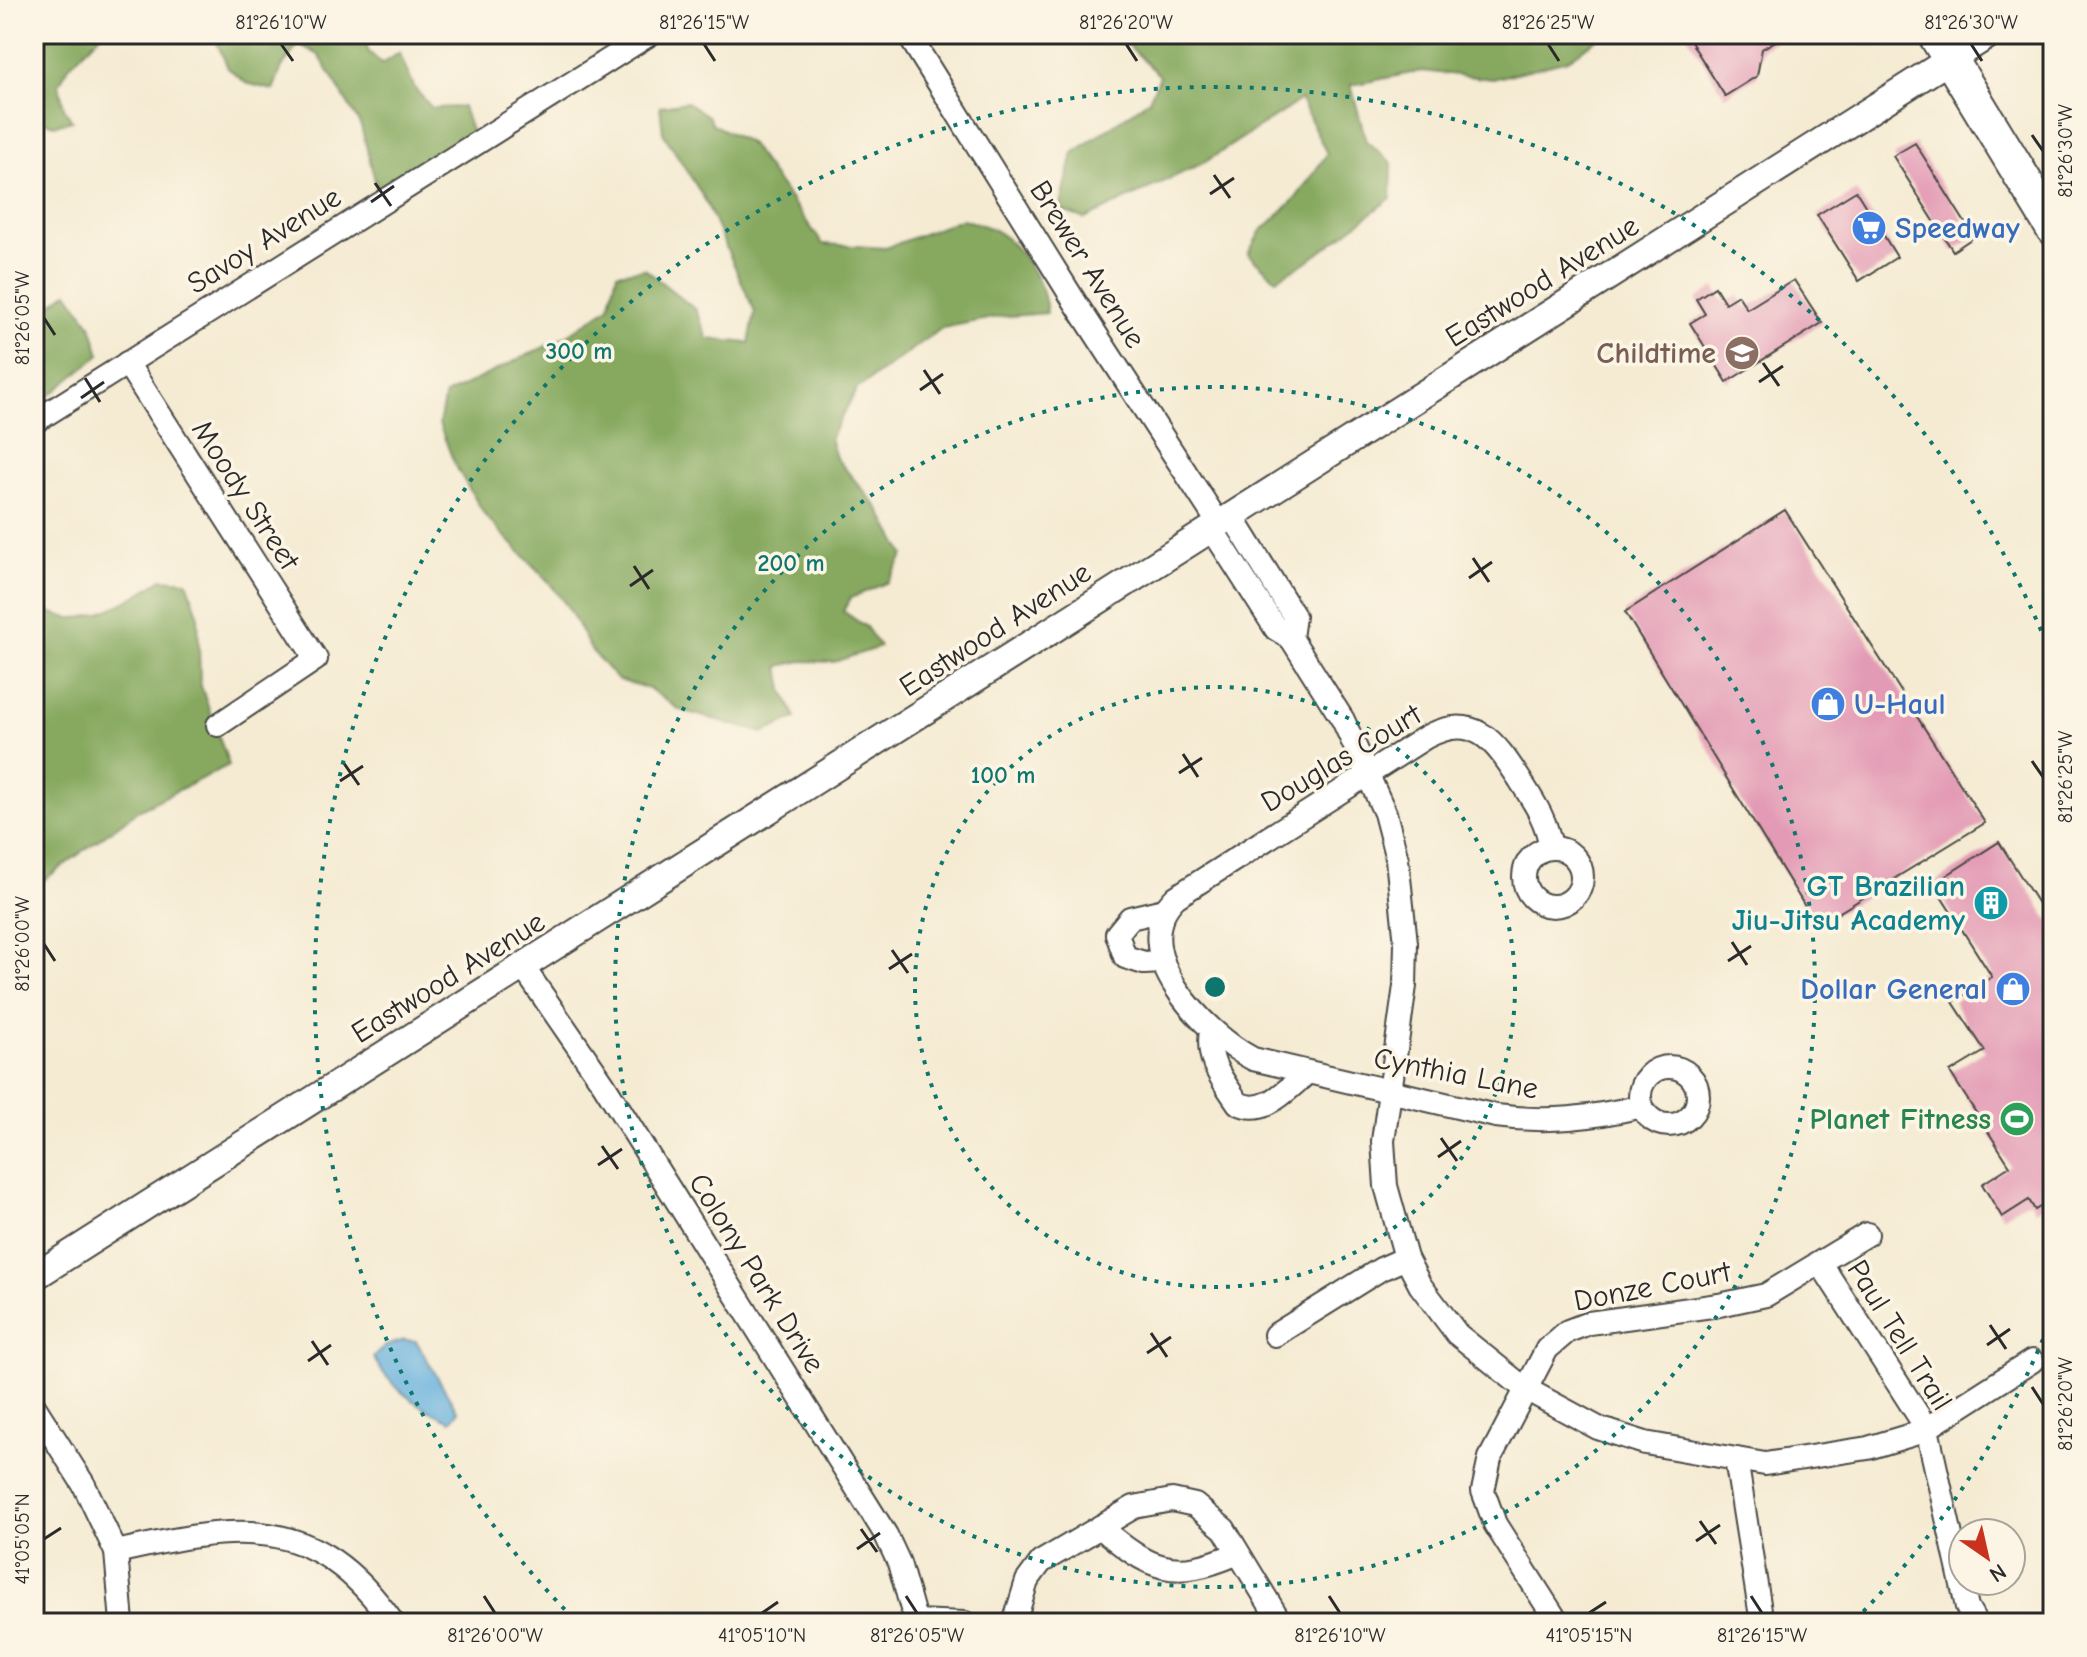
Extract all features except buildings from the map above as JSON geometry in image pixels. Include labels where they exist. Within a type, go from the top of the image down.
[{"type":"main road","points":[[1942,46],[2053,228]]},
{"type":"street","name":"Savoy Avenue","points":[[34,422],[650,34]]},
{"type":"street","name":"Brewer Avenue","points":[[908,34],[1075,302],[1221,523],[1294,616],[1291,638],[1343,720],[1369,773]]},
{"type":"street","name":"Eastwood Avenue","points":[[34,1277],[1221,523],[1942,46],[1990,34]]},
{"type":"street","name":"Moody Street","points":[[127,363],[316,659],[218,725]]},
{"type":"street","name":"Douglas Court","points":[[1164,910],[1176,897],[1369,773],[1436,732],[1460,727],[1471,729],[1498,747],[1546,823],[1551,848]]},
{"type":"street","points":[[1369,773],[1397,859],[1405,915],[1405,986],[1383,1141],[1386,1186],[1406,1258],[1420,1285],[1457,1334],[1524,1388],[1581,1419],[1645,1443],[1765,1464],[1868,1448],[1927,1429],[2032,1361]]},
{"type":"street","points":[[1163,962],[1134,961],[1125,957],[1117,934],[1130,918],[1164,910]]},
{"type":"street","name":"Cynthia Lane","points":[[1164,910],[1156,935],[1163,962],[1187,1003],[1211,1031],[1253,1059],[1389,1092],[1531,1121],[1592,1118],[1642,1106]]},
{"type":"street","name":"Colony Park Drive","points":[[523,967],[603,1083],[886,1535],[899,1563],[916,1622]]},
{"type":"street","points":[[1211,1031],[1209,1054],[1212,1063],[1238,1103],[1244,1106],[1260,1108],[1269,1104],[1307,1073]]},
{"type":"street","name":"Donze Court","points":[[1558,1623],[1495,1524],[1483,1491],[1490,1458],[1547,1349],[1578,1326],[1766,1295],[1867,1234]]},
{"type":"street","points":[[1275,1335],[1381,1269],[1406,1258]]},
{"type":"street","name":"Paul Tell Trail","points":[[1821,1264],[1927,1429],[1967,1607],[1976,1623]]},
{"type":"street","points":[[34,1406],[84,1485],[116,1552],[122,1623]]},
{"type":"street","points":[[1736,1459],[1762,1623]]},
{"type":"street","points":[[1014,1623],[1027,1581],[1041,1562],[1134,1507],[1172,1500],[1195,1505],[1224,1529],[1236,1554],[1281,1623]]},
{"type":"street","points":[[1100,1527],[1150,1565],[1207,1567],[1236,1554]]},
{"type":"street","points":[[116,1552],[197,1534],[232,1531],[272,1535],[305,1545],[335,1562],[361,1582],[393,1623]]},
{"type":"street","points":[[916,1622],[965,1623]]},
{"type":"green space","points":[[41,34],[101,34],[70,65],[59,84],[64,108],[72,121],[54,125],[34,117],[34,41]]},
{"type":"green space","points":[[213,34],[365,34],[368,51],[382,64],[399,53],[415,89],[432,108],[463,107],[472,134],[379,196],[361,126],[319,55],[299,44],[282,67],[273,90],[246,83],[228,68]]},
{"type":"green space","points":[[1117,34],[1604,34],[1567,60],[1493,79],[1422,71],[1351,85],[1366,141],[1392,163],[1391,198],[1310,260],[1276,279],[1248,254],[1260,232],[1296,198],[1327,154],[1301,100],[1205,162],[1085,219],[1060,210],[1073,153],[1149,100],[1160,76]]},
{"type":"green space","points":[[687,102],[708,116],[712,124],[749,143],[823,244],[886,248],[962,219],[990,228],[1007,239],[1037,279],[1047,313],[998,317],[942,328],[857,389],[830,438],[836,458],[879,509],[904,555],[888,582],[851,598],[843,611],[866,627],[880,647],[834,662],[802,661],[779,666],[783,690],[796,718],[763,733],[680,710],[648,688],[618,680],[591,650],[569,609],[548,581],[486,517],[455,465],[439,424],[445,395],[565,337],[609,307],[617,273],[645,269],[696,310],[708,339],[749,343],[755,312],[704,198],[663,133],[660,106]]},
{"type":"green space","points":[[68,292],[91,325],[100,355],[34,408],[34,318]]},
{"type":"green space","points":[[162,579],[187,581],[198,614],[200,683],[229,765],[140,809],[44,880],[34,883],[34,613],[49,612],[70,618],[94,615],[131,599]]},
{"type":"water","points":[[404,1340],[416,1341],[458,1412],[451,1421],[406,1396],[373,1357],[386,1346]]},
{"type":"place","name":"Speedway","points":[[1869,228]]},
{"type":"place","name":"Childtime","points":[[1742,353]]},
{"type":"place","name":"U-Haul","points":[[1828,704]]},
{"type":"place","name":"GT Brazilian Jiu-Jitsu Academy","points":[[1991,903]]},
{"type":"place","name":"Dollar General","points":[[2013,989]]},
{"type":"place","name":"Planet Fitness","points":[[2017,1119]]}]
